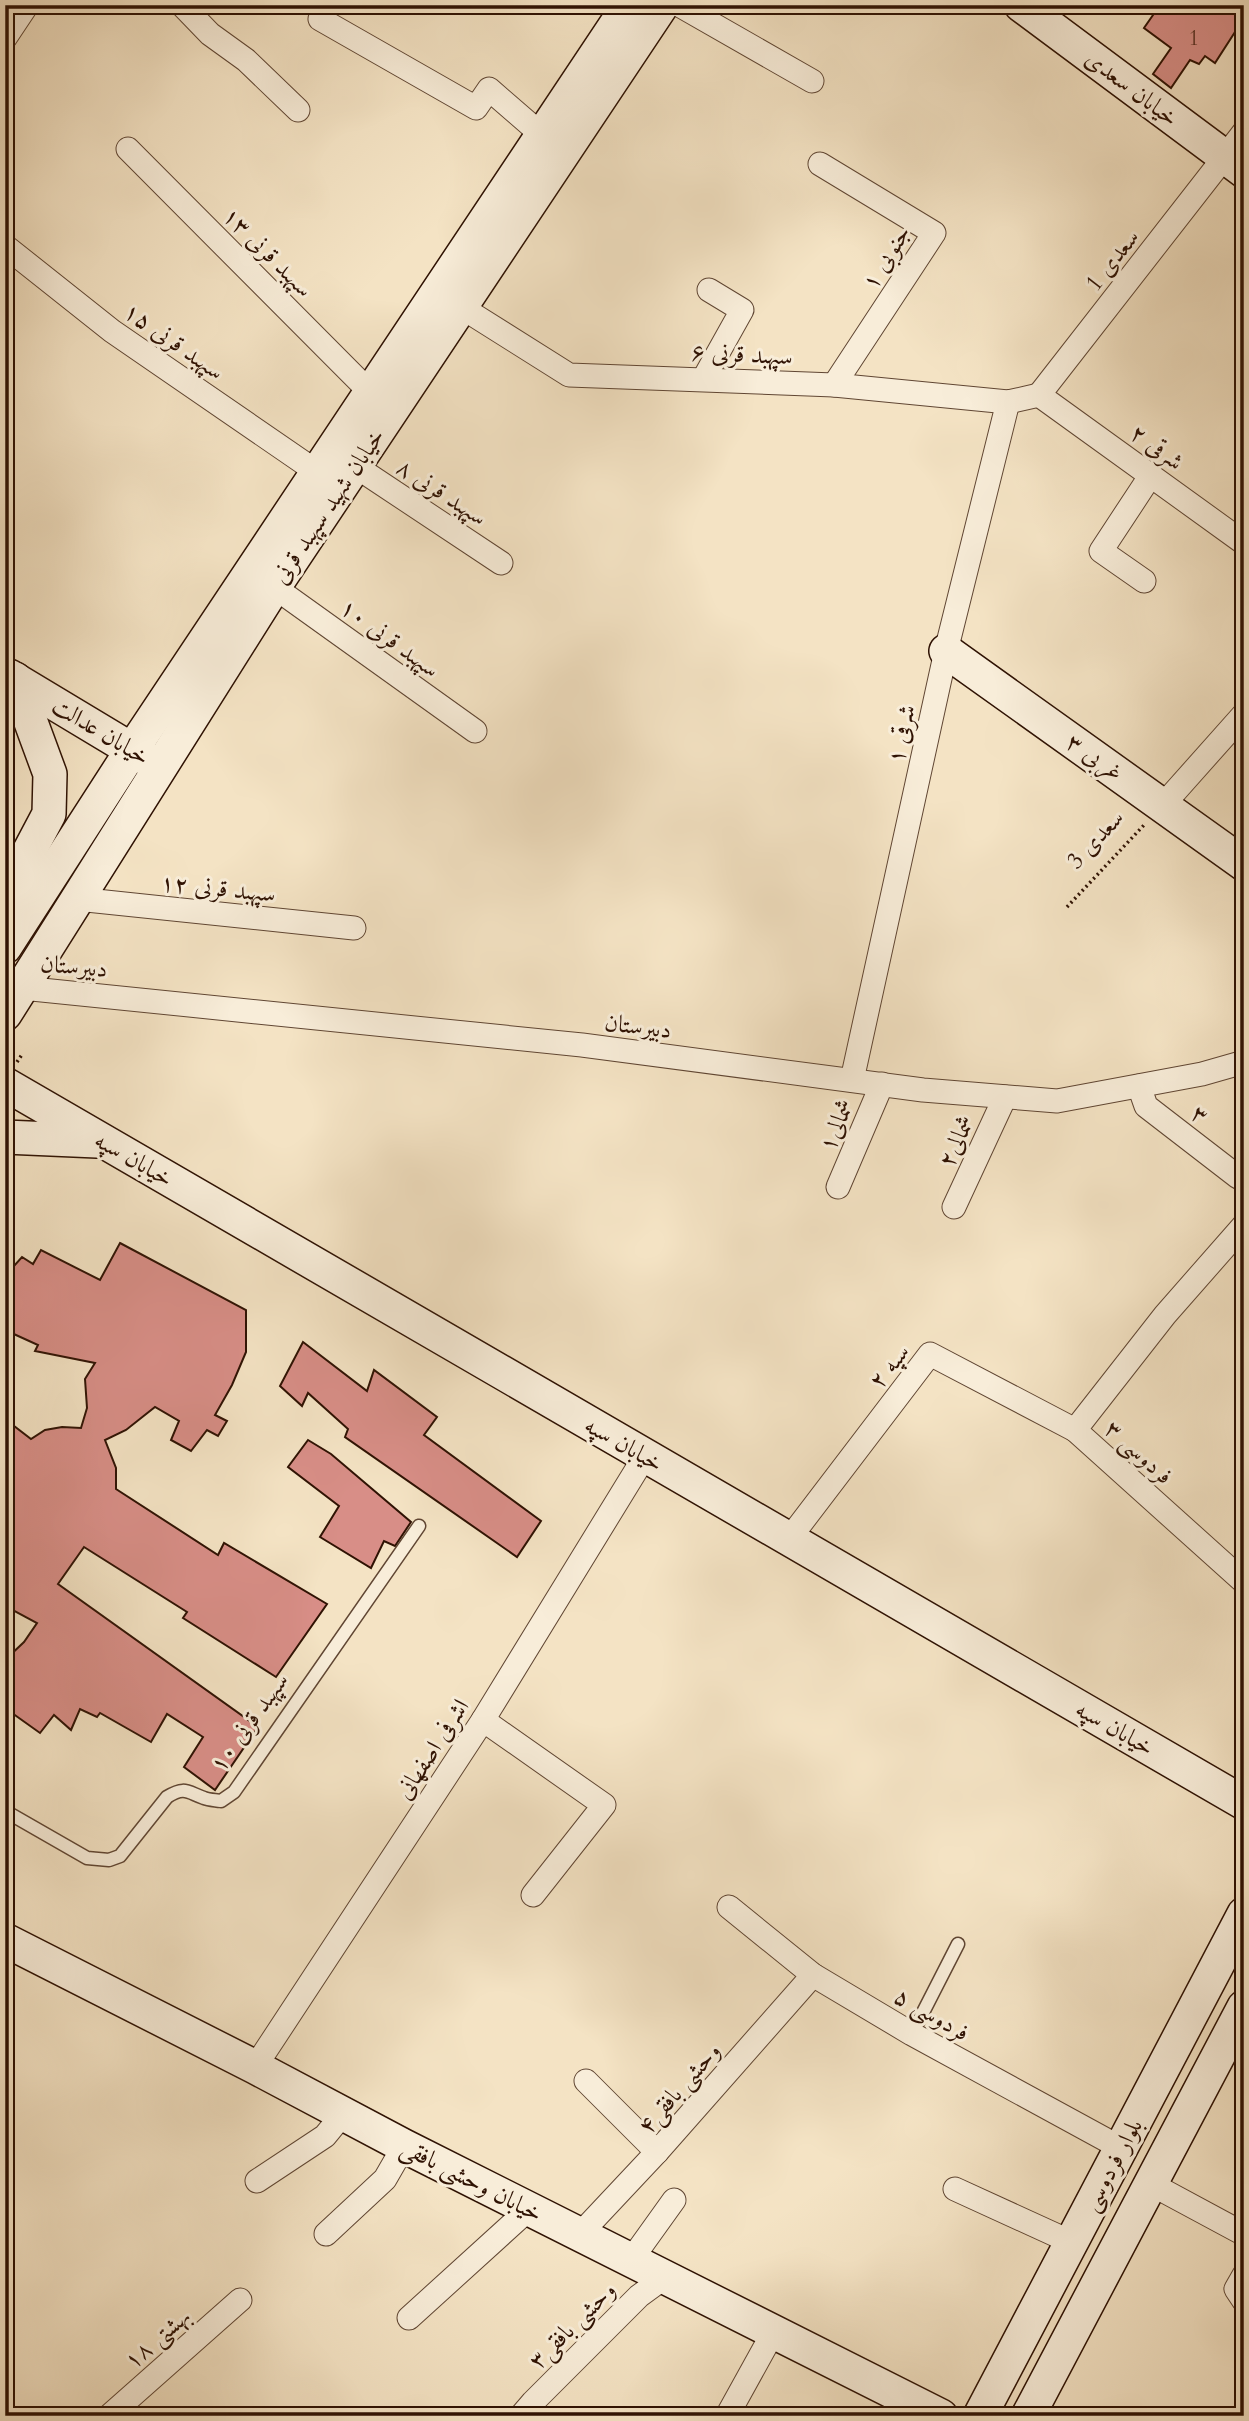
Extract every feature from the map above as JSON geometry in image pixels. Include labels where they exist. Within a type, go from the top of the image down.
[{"type":"main road","name":"خیابان شهید سپهبد قرنی","points":[[14,1001],[77,899],[146,758],[317,472],[629,5]]},
{"type":"main road","name":"خیابان شهید سپهبد قرنی","points":[[5,947],[274,587],[662,5]]},
{"type":"main road","name":"خیابان سعدی","points":[[1021,5],[1238,154]]},
{"type":"main road","name":"۳ غربی","points":[[946,651],[1244,864]]},
{"type":"main road","name":"خیابان عدالت","points":[[10,676],[146,758]]},
{"type":"main road","points":[[5,889],[21,867],[49,814],[50,774],[10,676]]},
{"type":"main road","name":"خیابان سپه","points":[[5,1084],[1244,1802]]},
{"type":"main road","points":[[5,1137],[103,1141]]},
{"type":"main road","name":"بلوار فردوسی","points":[[980,2416],[1244,1914]]},
{"type":"main road","name":"خیابان وحشی بافقی","points":[[5,1940],[256,2067],[404,2147],[941,2416]]},
{"type":"main road","name":"بلوار فردوسی","points":[[1028,2416],[1244,2007]]},
{"type":"street","points":[[5,38],[27,5]]},
{"type":"street","points":[[182,5],[210,34],[247,60],[298,110]]},
{"type":"street","points":[[679,5],[812,81]]},
{"type":"street","points":[[320,19],[476,108],[489,89],[542,135]]},
{"type":"street","name":"سپهبد قرنی ۱۳","points":[[128,149],[362,384],[372,390]]},
{"type":"street","name":"سعدی 1","points":[[1039,395],[1238,154]]},
{"type":"street","name":"۱ جنوبی","points":[[820,164],[934,233],[834,385]]},
{"type":"street","name":"سپهبد قرنی ۱۵","points":[[5,246],[112,331],[317,472]]},
{"type":"street","points":[[704,378],[742,310],[709,290]]},
{"type":"street","name":"سپهبد قرنی ۶","points":[[461,307],[569,375],[834,385],[1008,402],[1039,395]]},
{"type":"street","name":"شرقی ۲","points":[[1039,395],[1244,544]]},
{"type":"street","name":"شرقی ۱","points":[[852,1080],[946,651],[1008,402]]},
{"type":"street","name":"سپهبد قرنی ۸","points":[[355,466],[501,562]]},
{"type":"street","points":[[1144,581],[1101,551],[1151,475]]},
{"type":"street","name":"سپهبد قرنی ۱۰","points":[[274,587],[475,731]]},
{"type":"street","points":[[1163,805],[1244,713]]},
{"type":"street","name":"سپهبد قرنی ۱۲","points":[[77,899],[354,928]]},
{"type":"street","name":"دبیرستان","points":[[14,1001],[582,1045],[882,1084],[1057,1101],[1202,1074],[1244,1062]]},
{"type":"street","name":"شمالی۱","points":[[838,1187],[882,1084]]},
{"type":"street","name":"۳","points":[[1139,1086],[1146,1105],[1238,1177]]},
{"type":"street","name":"شمالی۲","points":[[954,1208],[1005,1097]]},
{"type":"street","name":"فردوسی ۳","points":[[1244,1225],[1165,1315],[1075,1430],[1244,1582]]},
{"type":"street","name":"سپه ۲","points":[[789,1539],[930,1353],[1075,1430]]},
{"type":"street","name":"اشرفی اصفهانی","points":[[256,2067],[483,1720],[645,1455]]},
{"type":"street","points":[[483,1720],[604,1805],[533,1895]]},
{"type":"street","name":"فردوسی ۵","points":[[729,1907],[813,1975],[912,2034],[1121,2148]]},
{"type":"street","name":"وحشی بافقی۴","points":[[580,2234],[657,2152],[813,1975]]},
{"type":"street","points":[[586,2081],[657,2152]]},
{"type":"street","points":[[257,2181],[325,2136],[343,2114]]},
{"type":"street","points":[[326,2234],[385,2179],[404,2147]]},
{"type":"street","points":[[1151,2184],[1244,2234]]},
{"type":"street","points":[[955,2189],[1071,2242]]},
{"type":"street","points":[[631,2260],[674,2200]]},
{"type":"street","points":[[410,2319],[529,2209]]},
{"type":"street","points":[[1244,2275],[1236,2288],[1244,2301]]},
{"type":"street","name":"وحشی بافقی۳","points":[[522,2416],[639,2296],[665,2277]]},
{"type":"street","name":"بهشتی ۱۸","points":[[109,2416],[240,2300]]},
{"type":"street","points":[[727,2416],[774,2331]]},
{"type":"lane","name":"سپهبد قرنی ۱۰","points":[[5,1811],[87,1858],[109,1860],[120,1856],[167,1797],[176,1791],[191,1790],[205,1799],[221,1801],[233,1792],[419,1526]]},
{"type":"lane","points":[[912,2034],[958,1944]]},
{"type":"path","name":"سعدی 3","points":[[1067,907],[1163,805]]},
{"type":"building","points":[[1160,5],[1244,5],[1244,18],[1215,63],[1205,56],[1199,64],[1190,60],[1171,88],[1153,74],[1171,48],[1144,28]]},
{"type":"building","points":[[120,1243],[246,1310],[246,1352],[215,1415],[227,1421],[218,1436],[207,1430],[191,1451],[171,1440],[179,1421],[155,1407],[126,1430],[105,1440],[116,1468],[116,1489],[218,1555],[224,1543],[327,1604],[276,1677],[183,1618],[187,1612],[84,1547],[58,1584],[258,1727],[215,1790],[184,1767],[203,1737],[167,1714],[151,1742],[100,1713],[97,1717],[80,1709],[71,1730],[54,1715],[40,1733],[5,1708],[5,1660],[24,1642],[37,1623],[5,1606],[5,1419],[31,1439],[45,1430],[81,1428],[87,1408],[85,1379],[95,1363],[35,1351],[38,1345],[5,1330],[5,1312],[11,1302],[5,1297],[5,1276],[22,1257],[33,1264],[41,1250],[100,1280]]},
{"type":"building","points":[[303,1342],[367,1391],[374,1370],[437,1417],[424,1435],[541,1521],[517,1557],[345,1437],[348,1429],[308,1393],[302,1406],[280,1386]]},
{"type":"building","points":[[308,1440],[331,1454],[411,1522],[395,1546],[384,1541],[371,1568],[320,1537],[339,1506],[288,1467]]}]
